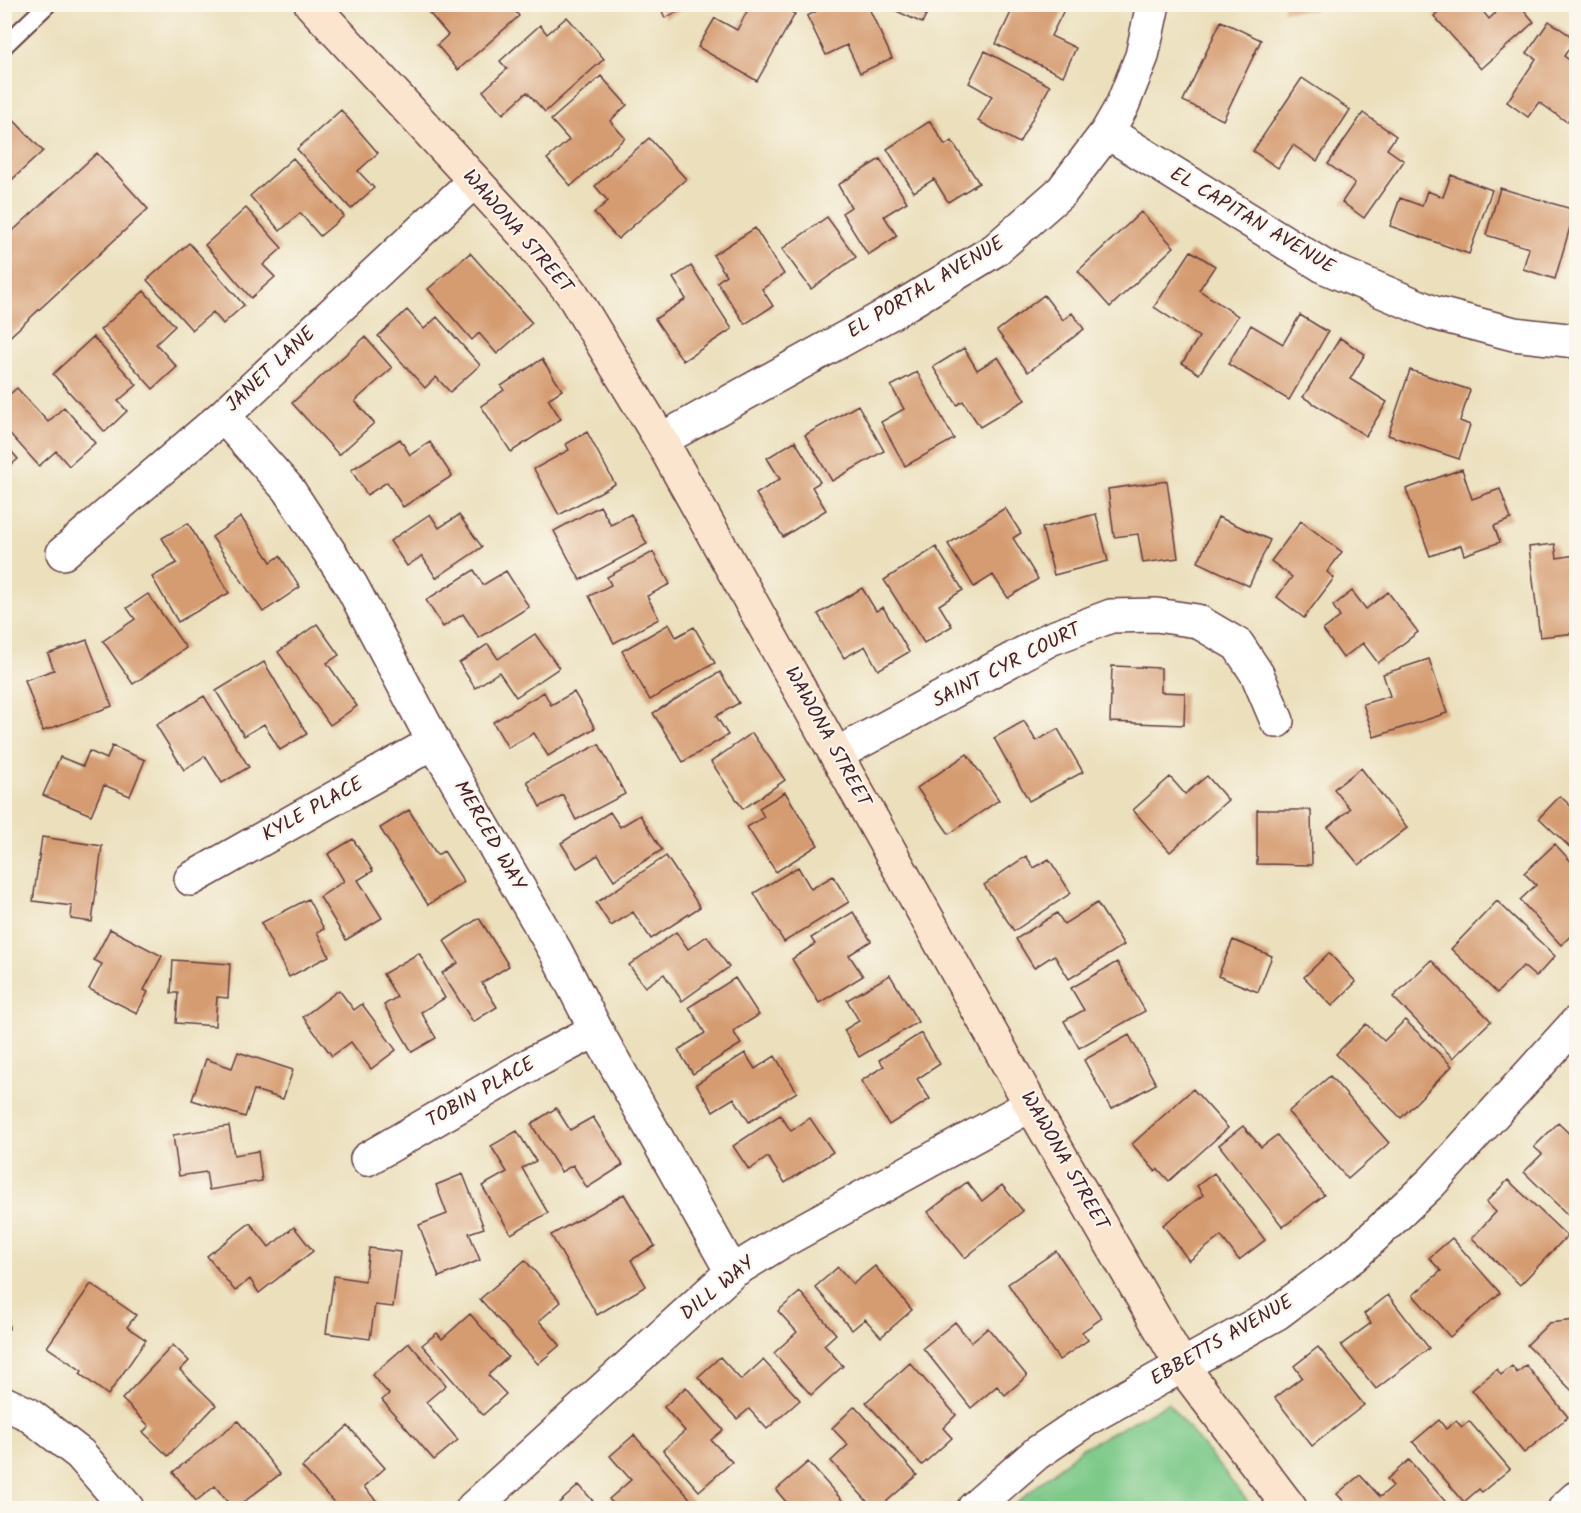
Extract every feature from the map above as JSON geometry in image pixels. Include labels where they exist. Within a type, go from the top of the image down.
[{"type":"street","name":"WAWONA STREET","points":[[311,4],[523,234],[571,292],[661,440],[1031,1105],[1182,1366],[1290,1509]]},
{"type":"street","name":"EL PORTAL AVENUE","points":[[661,440],[896,310],[995,250],[1062,190],[1107,132],[1122,106],[1142,56],[1153,4]]},
{"type":"street","name":"EL CAPITAN AVENUE","points":[[1107,132],[1325,267],[1434,313],[1514,334],[1576,341]]},
{"type":"street","name":"JANET LANE","points":[[63,553],[223,416],[474,182]]},
{"type":"street","name":"MERCED WAY","points":[[223,416],[288,489],[351,585],[434,742],[556,952],[596,1030],[732,1272]]},
{"type":"street","name":"SAINT CYR COURT","points":[[837,754],[1050,639],[1111,616],[1156,615],[1197,621],[1238,645],[1257,674],[1277,721]]},
{"type":"street","name":"KYLE PLACE","points":[[191,879],[434,742]]},
{"type":"street","name":"EBBETTS AVENUE","points":[[974,1509],[1038,1453],[1081,1423],[1277,1313],[1353,1256],[1432,1182],[1576,1023]]},
{"type":"street","name":"TOBIN PLACE","points":[[367,1159],[531,1064],[596,1030]]},
{"type":"street","name":"DILL WAY","points":[[473,1509],[732,1272],[781,1242],[1031,1105]]},
{"type":"street","points":[[4,1403],[28,1414],[80,1454],[127,1509]]},
{"type":"street","points":[[1565,1509],[1576,1498]]},
{"type":"lane","points":[[4,46],[48,4]]},
{"type":"green space","points":[[1168,1403],[1253,1508],[1011,1508],[1081,1449]]},
{"type":"building","points":[[429,4],[509,4],[519,16],[458,70],[437,45],[448,35],[425,8]]},
{"type":"building","points":[[659,4],[694,4],[665,18]]},
{"type":"building","points":[[751,4],[778,4],[795,14],[757,81],[698,47],[715,18],[737,30]]},
{"type":"building","points":[[831,4],[867,4],[892,58],[860,73],[847,45],[826,55],[807,16]]},
{"type":"building","points":[[1015,4],[1066,6],[1051,36],[1076,48],[1063,76],[996,44]]},
{"type":"building","points":[[1283,4],[1315,4],[1315,11],[1283,11]]},
{"type":"building","points":[[1446,4],[1477,4],[1489,19],[1505,4],[1519,4],[1534,22],[1481,69],[1434,16]]},
{"type":"building","points":[[887,5],[931,5],[922,23]]},
{"type":"building","points":[[567,17],[604,59],[545,112],[527,92],[503,114],[483,91],[507,69],[500,61],[540,25],[547,34]]},
{"type":"building","points":[[1221,21],[1261,40],[1223,120],[1183,101]]},
{"type":"building","points":[[1549,21],[1575,39],[1564,56],[1576,65],[1576,109],[1567,122],[1539,102],[1528,117],[1507,102],[1536,59],[1527,53]]},
{"type":"building","points":[[985,51],[1050,86],[1019,143],[978,121],[992,96],[969,83]]},
{"type":"building","points":[[601,76],[627,105],[610,121],[625,138],[571,186],[547,159],[569,140],[551,120]]},
{"type":"building","points":[[1302,78],[1350,110],[1317,161],[1293,145],[1278,168],[1253,151]]},
{"type":"building","points":[[4,110],[43,151],[4,187]]},
{"type":"building","points":[[341,110],[378,153],[358,171],[374,188],[351,209],[297,149]]},
{"type":"building","points":[[1363,113],[1396,136],[1387,149],[1404,161],[1364,218],[1342,202],[1355,183],[1328,164]]},
{"type":"building","points":[[930,121],[945,145],[952,141],[979,183],[948,202],[934,179],[914,192],[887,149]]},
{"type":"building","points":[[649,138],[686,179],[618,239],[594,213],[608,201],[595,186]]},
{"type":"building","points":[[97,153],[148,209],[4,342],[4,239]]},
{"type":"building","points":[[293,158],[344,216],[320,236],[300,213],[280,231],[250,196]]},
{"type":"building","points":[[880,159],[907,202],[884,216],[897,236],[868,255],[842,213],[851,207],[838,185]]},
{"type":"building","points":[[1451,175],[1492,190],[1469,254],[1390,226],[1400,198],[1422,206],[1427,191],[1443,197]]},
{"type":"building","points":[[1500,188],[1575,210],[1555,279],[1523,269],[1529,248],[1486,235]]},
{"type":"building","points":[[246,208],[282,248],[263,265],[275,277],[251,298],[205,245]]},
{"type":"building","points":[[1141,212],[1174,247],[1110,307],[1078,271]]},
{"type":"building","points":[[827,217],[856,257],[811,289],[782,249]]},
{"type":"building","points":[[755,228],[784,274],[762,289],[773,306],[745,324],[717,282],[726,275],[713,255]]},
{"type":"building","points":[[189,243],[244,305],[223,324],[213,312],[192,330],[147,280]]},
{"type":"building","points":[[1191,251],[1215,266],[1199,290],[1238,316],[1199,374],[1182,363],[1199,337],[1154,307]]},
{"type":"building","points":[[470,253],[532,323],[497,354],[479,333],[472,340],[428,289]]},
{"type":"building","points":[[691,266],[732,329],[683,361],[655,319],[686,299],[673,278]]},
{"type":"building","points":[[144,291],[175,326],[156,344],[177,367],[153,389],[100,330]]},
{"type":"building","points":[[1044,295],[1063,320],[1072,313],[1084,329],[1028,372],[997,331]]},
{"type":"building","points":[[407,310],[424,329],[437,317],[480,365],[450,392],[436,377],[425,388],[378,336]]},
{"type":"building","points":[[1300,315],[1328,332],[1289,400],[1228,364],[1251,325],[1283,344]]},
{"type":"building","points":[[93,337],[137,385],[118,401],[127,411],[105,432],[53,374]]},
{"type":"building","points":[[365,337],[392,368],[355,401],[374,423],[339,455],[292,403]]},
{"type":"building","points":[[1340,338],[1365,354],[1350,379],[1387,402],[1366,436],[1303,397]]},
{"type":"building","points":[[964,348],[977,370],[998,357],[1025,400],[980,427],[963,401],[957,405],[933,367]]},
{"type":"building","points":[[542,359],[562,390],[548,399],[561,419],[511,452],[481,406],[504,390],[501,386]]},
{"type":"building","points":[[1410,370],[1470,390],[1460,421],[1470,425],[1459,459],[1388,435]]},
{"type":"building","points":[[917,372],[954,439],[905,466],[881,422],[904,409],[891,386]]},
{"type":"building","points":[[17,388],[48,422],[64,407],[95,443],[69,466],[56,451],[39,466],[4,427],[4,399]]},
{"type":"building","points":[[858,405],[884,451],[832,481],[805,435]]},
{"type":"building","points":[[587,432],[615,484],[559,515],[534,469],[569,450],[566,444]]},
{"type":"building","points":[[400,439],[410,455],[430,442],[452,476],[403,507],[387,482],[367,495],[351,470]]},
{"type":"building","points":[[795,441],[820,482],[812,487],[826,510],[783,537],[756,494],[780,479],[767,458]]},
{"type":"building","points":[[4,443],[18,459],[4,471]]},
{"type":"building","points":[[1462,469],[1472,499],[1500,489],[1511,519],[1494,526],[1500,542],[1464,555],[1461,545],[1430,556],[1406,489]]},
{"type":"building","points":[[1167,481],[1178,558],[1143,563],[1138,534],[1114,537],[1108,489]]},
{"type":"building","points":[[600,506],[611,525],[631,514],[647,544],[580,580],[554,531]]},
{"type":"building","points":[[1005,508],[1021,533],[1013,538],[1038,579],[1008,598],[993,575],[974,587],[948,544]]},
{"type":"building","points":[[430,514],[439,528],[459,515],[482,547],[436,578],[422,556],[407,566],[390,541]]},
{"type":"building","points":[[1096,514],[1108,561],[1054,575],[1042,528]]},
{"type":"building","points":[[241,517],[271,562],[280,556],[300,587],[263,612],[212,537]]},
{"type":"building","points":[[1218,517],[1270,540],[1249,586],[1198,562]]},
{"type":"building","points":[[1301,521],[1342,552],[1327,572],[1334,578],[1304,618],[1277,597],[1292,577],[1271,561]]},
{"type":"building","points":[[188,523],[229,593],[178,622],[152,577],[177,563],[162,538]]},
{"type":"building","points":[[1555,544],[1557,558],[1576,555],[1576,633],[1540,637],[1529,547]]},
{"type":"building","points":[[936,547],[963,590],[939,605],[952,626],[924,643],[884,580]]},
{"type":"building","points":[[653,552],[670,584],[647,596],[659,619],[614,643],[589,596],[611,585],[607,577]]},
{"type":"building","points":[[474,570],[483,585],[506,571],[529,607],[479,638],[463,614],[443,627],[426,600]]},
{"type":"building","points":[[862,588],[876,611],[883,607],[909,652],[878,670],[865,646],[844,658],[818,614]]},
{"type":"building","points":[[1352,591],[1366,609],[1388,592],[1418,632],[1378,663],[1363,643],[1343,658],[1323,630],[1340,617],[1333,606]]},
{"type":"building","points":[[148,594],[186,648],[133,684],[103,641],[135,619],[127,608]]},
{"type":"building","points":[[317,624],[339,655],[327,663],[357,706],[330,725],[278,652]]},
{"type":"building","points":[[669,624],[676,637],[694,627],[715,663],[650,700],[622,651]]},
{"type":"building","points":[[535,634],[559,668],[516,697],[499,672],[475,688],[459,663],[488,644],[498,659]]},
{"type":"building","points":[[87,640],[112,706],[43,731],[25,680],[54,670],[48,654]]},
{"type":"building","points":[[1429,659],[1447,713],[1374,737],[1363,704],[1390,696],[1383,674]]},
{"type":"building","points":[[264,662],[307,734],[280,750],[264,724],[244,736],[216,691]]},
{"type":"building","points":[[1112,666],[1161,668],[1161,692],[1185,693],[1184,725],[1110,722]]},
{"type":"building","points":[[720,672],[739,703],[716,716],[728,735],[683,762],[653,713]]},
{"type":"building","points":[[544,692],[551,705],[574,692],[595,728],[548,756],[534,733],[508,748],[493,722]]},
{"type":"building","points":[[204,696],[249,767],[222,783],[205,756],[184,770],[156,725]]},
{"type":"building","points":[[1024,721],[1036,741],[1058,729],[1083,772],[1029,801],[994,738]]},
{"type":"building","points":[[752,733],[785,780],[743,809],[711,762]]},
{"type":"building","points":[[599,744],[625,794],[576,820],[563,795],[540,807],[527,781]]},
{"type":"building","points":[[112,746],[145,760],[130,796],[104,785],[91,815],[43,795],[60,757],[83,766],[89,751],[107,759]]},
{"type":"building","points":[[967,754],[999,800],[949,834],[917,788]]},
{"type":"building","points":[[1361,768],[1407,828],[1359,865],[1328,827],[1350,809],[1334,789]]},
{"type":"building","points":[[1207,776],[1228,800],[1170,852],[1133,810],[1170,777],[1185,794]]},
{"type":"building","points":[[785,792],[818,845],[776,872],[747,827],[764,817],[759,808]]},
{"type":"building","points":[[1560,796],[1576,811],[1576,853],[1539,818]]},
{"type":"building","points":[[409,810],[437,855],[444,851],[464,882],[428,905],[380,828]]},
{"type":"building","points":[[1257,810],[1311,810],[1312,865],[1257,864]]},
{"type":"building","points":[[610,812],[620,827],[640,815],[662,850],[614,880],[598,855],[577,868],[561,843]]},
{"type":"building","points":[[42,837],[102,846],[92,922],[71,919],[72,906],[33,901]]},
{"type":"building","points":[[353,839],[373,871],[358,880],[382,918],[346,940],[320,897],[344,881],[328,854]]},
{"type":"building","points":[[1555,844],[1576,867],[1576,931],[1561,945],[1520,900],[1536,885],[1524,873]]},
{"type":"building","points":[[666,856],[700,907],[651,939],[633,912],[611,926],[596,903]]},
{"type":"building","points":[[1026,856],[1034,868],[1049,859],[1071,893],[1014,931],[984,885]]},
{"type":"building","points":[[798,867],[811,889],[833,876],[849,902],[784,942],[754,893]]},
{"type":"building","points":[[308,899],[324,929],[317,932],[329,956],[289,977],[261,923]]},
{"type":"building","points":[[1497,901],[1555,956],[1536,977],[1523,966],[1497,993],[1451,949]]},
{"type":"building","points":[[1097,903],[1124,945],[1069,979],[1054,955],[1034,968],[1016,939],[1057,913],[1064,924]]},
{"type":"building","points":[[853,912],[871,941],[849,955],[863,976],[819,1003],[792,959],[815,944],[811,938]]},
{"type":"building","points":[[479,918],[509,966],[482,983],[497,1007],[473,1022],[442,973],[458,963],[444,941]]},
{"type":"building","points":[[110,929],[162,956],[144,990],[148,992],[137,1013],[89,989],[102,964],[94,960]]},
{"type":"building","points":[[676,932],[688,949],[707,936],[729,967],[682,1001],[664,974],[645,987],[629,965]]},
{"type":"building","points":[[1233,940],[1272,956],[1258,992],[1218,976]]},
{"type":"building","points":[[419,953],[445,998],[421,1012],[436,1038],[412,1052],[384,1005],[397,997],[383,974]]},
{"type":"building","points":[[1329,953],[1356,982],[1332,1006],[1304,977]]},
{"type":"building","points":[[173,960],[230,964],[228,998],[217,997],[215,1026],[176,1023],[178,993],[171,993]]},
{"type":"building","points":[[1431,960],[1491,1021],[1453,1058],[1393,997]]},
{"type":"building","points":[[1117,962],[1145,1011],[1079,1048],[1064,1021],[1084,1010],[1071,988]]},
{"type":"building","points":[[890,975],[918,1022],[859,1057],[844,1030],[859,1021],[847,1000]]},
{"type":"building","points":[[735,978],[759,1015],[733,1031],[741,1044],[693,1074],[678,1050],[705,1033],[689,1007]]},
{"type":"building","points":[[339,990],[354,1010],[362,1004],[396,1050],[371,1069],[351,1042],[332,1056],[303,1017]]},
{"type":"building","points":[[1405,1020],[1452,1066],[1401,1118],[1336,1054],[1366,1024],[1384,1041]]},
{"type":"building","points":[[921,1033],[940,1064],[917,1079],[930,1099],[889,1125],[861,1081],[884,1066],[879,1060]]},
{"type":"building","points":[[1129,1035],[1156,1084],[1111,1109],[1084,1060]]},
{"type":"building","points":[[238,1052],[293,1070],[283,1099],[254,1090],[245,1117],[192,1100],[206,1059],[232,1068]]},
{"type":"building","points":[[745,1053],[755,1069],[775,1056],[797,1092],[749,1122],[734,1098],[713,1111],[696,1084]]},
{"type":"building","points":[[1330,1076],[1389,1143],[1348,1179],[1288,1112]]},
{"type":"building","points":[[1193,1089],[1228,1128],[1169,1181],[1158,1169],[1155,1171],[1132,1144]]},
{"type":"building","points":[[556,1108],[570,1130],[593,1117],[623,1165],[587,1188],[573,1165],[561,1172],[531,1124]]},
{"type":"building","points":[[780,1115],[791,1131],[810,1118],[833,1152],[785,1183],[768,1157],[749,1170],[733,1146]]},
{"type":"building","points":[[1558,1123],[1576,1140],[1576,1223],[1524,1172],[1542,1154],[1534,1147]]},
{"type":"building","points":[[229,1126],[234,1155],[258,1151],[262,1181],[209,1190],[206,1172],[179,1176],[173,1135]]},
{"type":"building","points":[[1243,1126],[1261,1147],[1277,1135],[1324,1195],[1283,1227],[1219,1145]]},
{"type":"building","points":[[517,1131],[536,1161],[522,1168],[548,1213],[511,1234],[482,1186],[507,1172],[491,1146]]},
{"type":"building","points":[[1214,1173],[1265,1240],[1239,1260],[1221,1236],[1189,1261],[1163,1225],[1203,1195],[1197,1186]]},
{"type":"building","points":[[463,1174],[484,1228],[469,1233],[480,1260],[439,1277],[419,1225],[447,1214],[436,1185]]},
{"type":"building","points":[[1508,1180],[1567,1236],[1520,1285],[1472,1238],[1496,1212],[1486,1202]]},
{"type":"building","points":[[967,1182],[982,1201],[1002,1185],[1023,1211],[965,1258],[928,1212]]},
{"type":"building","points":[[624,1194],[655,1246],[631,1260],[646,1286],[597,1315],[551,1235]]},
{"type":"building","points":[[250,1223],[269,1247],[294,1227],[313,1251],[259,1293],[250,1279],[235,1291],[207,1256]]},
{"type":"building","points":[[1452,1238],[1500,1293],[1450,1337],[1413,1295],[1441,1271],[1429,1258]]},
{"type":"building","points":[[369,1248],[400,1252],[393,1307],[375,1305],[370,1339],[326,1333],[334,1276],[365,1281]]},
{"type":"building","points":[[1056,1251],[1102,1318],[1082,1332],[1088,1340],[1059,1360],[1008,1284]]},
{"type":"building","points":[[4,1257],[6,1257],[9,1329],[4,1329]]},
{"type":"building","points":[[525,1260],[561,1302],[539,1321],[560,1345],[538,1364],[480,1299]]},
{"type":"building","points":[[875,1266],[912,1310],[881,1337],[865,1319],[852,1330],[815,1287],[838,1267],[853,1284]]},
{"type":"building","points":[[91,1284],[136,1315],[127,1327],[146,1340],[108,1395],[80,1374],[82,1371],[47,1347]]},
{"type":"building","points":[[800,1292],[836,1334],[824,1345],[843,1366],[811,1395],[774,1353],[797,1332],[778,1311]]},
{"type":"building","points":[[1388,1295],[1429,1348],[1376,1389],[1341,1345],[1371,1323],[1364,1314]]},
{"type":"building","points":[[470,1314],[508,1357],[488,1375],[506,1394],[483,1415],[422,1345],[437,1333],[442,1339]]},
{"type":"building","points":[[1576,1320],[1576,1395],[1527,1345],[1549,1323]]},
{"type":"building","points":[[955,1322],[971,1342],[988,1328],[1027,1376],[1005,1395],[997,1386],[971,1408],[923,1348]]},
{"type":"building","points":[[409,1343],[446,1385],[426,1402],[458,1440],[434,1460],[382,1400],[389,1394],[372,1375]]},
{"type":"building","points":[[173,1345],[189,1361],[180,1370],[216,1405],[168,1456],[143,1432],[149,1426],[122,1399]]},
{"type":"building","points":[[1318,1347],[1364,1405],[1312,1446],[1275,1398],[1302,1377],[1294,1366]]},
{"type":"building","points":[[720,1357],[741,1380],[763,1360],[800,1400],[767,1429],[749,1409],[737,1419],[698,1377]]},
{"type":"building","points":[[910,1363],[956,1415],[943,1428],[952,1438],[922,1465],[866,1402]]},
{"type":"building","points":[[1526,1365],[1568,1417],[1524,1453],[1472,1390],[1497,1369],[1501,1375],[1512,1366],[1517,1373]]},
{"type":"building","points":[[686,1387],[723,1430],[711,1440],[732,1462],[699,1491],[663,1450],[685,1431],[664,1407]]},
{"type":"building","points":[[855,1406],[917,1475],[879,1508],[873,1508],[831,1461],[848,1445],[832,1428]]},
{"type":"building","points":[[1439,1420],[1446,1429],[1456,1421],[1462,1427],[1469,1421],[1510,1469],[1482,1492],[1479,1489],[1464,1502],[1413,1442]]},
{"type":"building","points":[[238,1421],[280,1474],[236,1508],[232,1508],[215,1486],[196,1501],[173,1472]]},
{"type":"building","points":[[348,1426],[385,1468],[364,1487],[383,1508],[339,1508],[302,1467]]},
{"type":"building","points":[[634,1435],[693,1502],[686,1508],[617,1508],[609,1499],[631,1480],[610,1456]]},
{"type":"building","points":[[1409,1460],[1451,1508],[1350,1508],[1337,1494],[1360,1475],[1380,1497],[1393,1486],[1387,1479]]},
{"type":"building","points":[[808,1462],[849,1508],[781,1508],[787,1503],[776,1490]]},
{"type":"building","points":[[579,1485],[599,1508],[560,1508],[557,1505]]}]
